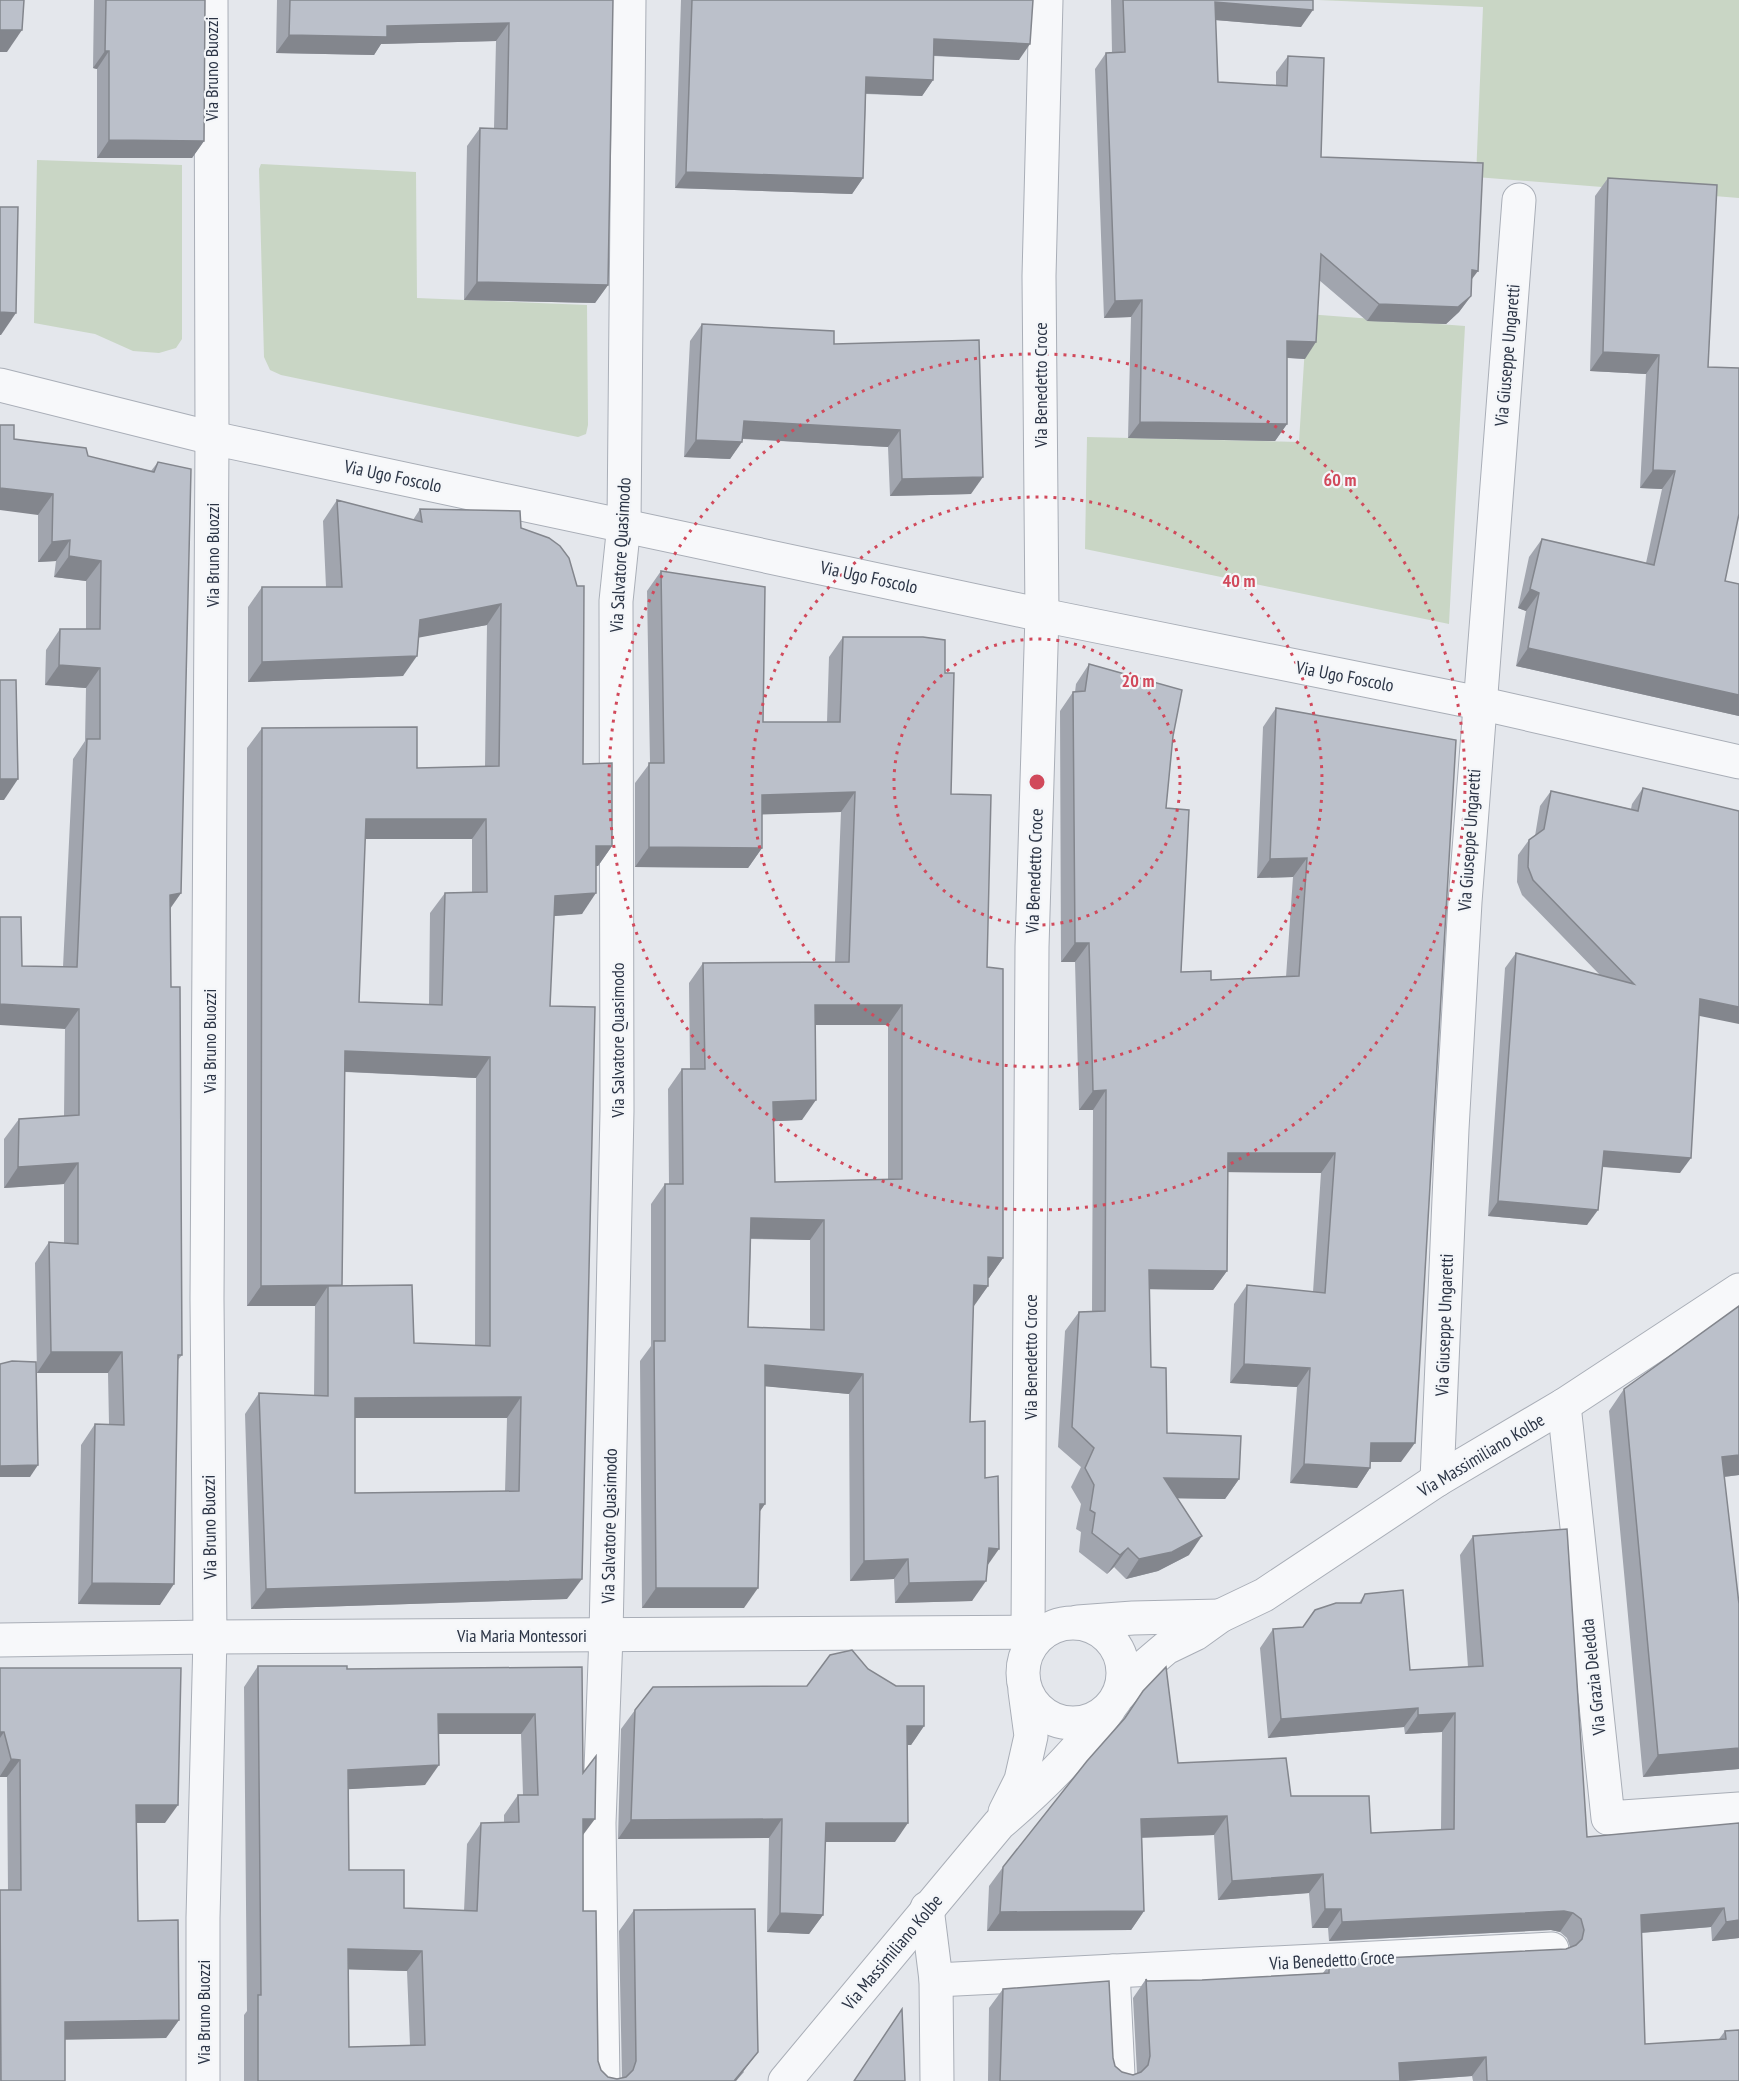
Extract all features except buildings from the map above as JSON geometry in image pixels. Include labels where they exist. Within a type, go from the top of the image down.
[{"type":"street","name":"Via Bruno Buozzi","points":[[203,2081],[203,1918],[210,1637],[207,1288],[212,438],[211,0]]},
{"type":"street","name":"Via Salvatore Quasimodo","points":[[603,2081],[599,1823],[606,1635],[617,1111],[616,601],[624,524],[629,0]]},
{"type":"street","name":"Via Benedetto Croce","points":[[1036,1632],[1029,1562],[1032,947],[1042,615],[1039,276],[1046,0]]},
{"type":"street","name":"Via Giuseppe Ungaretti","points":[[1437,1480],[1464,902],[1519,200]]},
{"type":"street","name":"Via Ugo Foscolo","points":[[0,385],[212,438],[624,524],[1042,615],[1479,703],[1739,762]]},
{"type":"street","name":"Via Massimiliano Kolbe","points":[[785,2081],[999,1824],[1031,1796],[1088,1738],[1114,1702],[1146,1665],[1166,1648],[1195,1634],[1220,1616],[1264,1595],[1437,1480],[1564,1405],[1739,1290]]},
{"type":"street","name":"Via Grazia Deledda","points":[[1564,1405],[1608,1818],[1739,1809]]},
{"type":"street","name":"Via Benedetto Croce","points":[[1029,1562],[1039,1597],[1048,1609],[1074,1622]]},
{"type":"street","name":"Via Massimiliano Kolbe","points":[[999,1824],[1021,1780],[1031,1736],[1023,1674],[1025,1658],[1036,1632],[1058,1624],[1074,1622],[1220,1616]]},
{"type":"street","name":"Via Massimiliano Kolbe","points":[[1025,1691],[1034,1705],[1046,1716],[1062,1723],[1079,1724],[1095,1719],[1114,1702],[1124,1679],[1123,1661],[1116,1646],[1104,1633],[1090,1625],[1074,1622]]},
{"type":"street","name":"Via Maria Montessori","points":[[0,1641],[210,1637],[1036,1632]]},
{"type":"street","points":[[927,1908],[936,1980],[937,2081]]},
{"type":"street","name":"Via Benedetto Croce","points":[[936,1980],[1552,1949]]},
{"type":"street","points":[[1113,1971],[1118,2075]]},
{"type":"green space","points":[[1318,0],[1739,0],[1739,198],[1476,177],[1483,7]]},
{"type":"green space","points":[[37,160],[182,165],[182,339],[176,348],[159,353],[133,351],[95,334],[34,323]]},
{"type":"green space","points":[[261,164],[416,172],[417,298],[587,305],[588,425],[586,434],[578,437],[281,375],[270,370],[264,357],[259,169]]},
{"type":"green space","points":[[1307,314],[1465,326],[1449,624],[1085,549],[1087,437],[1299,442]]}]
